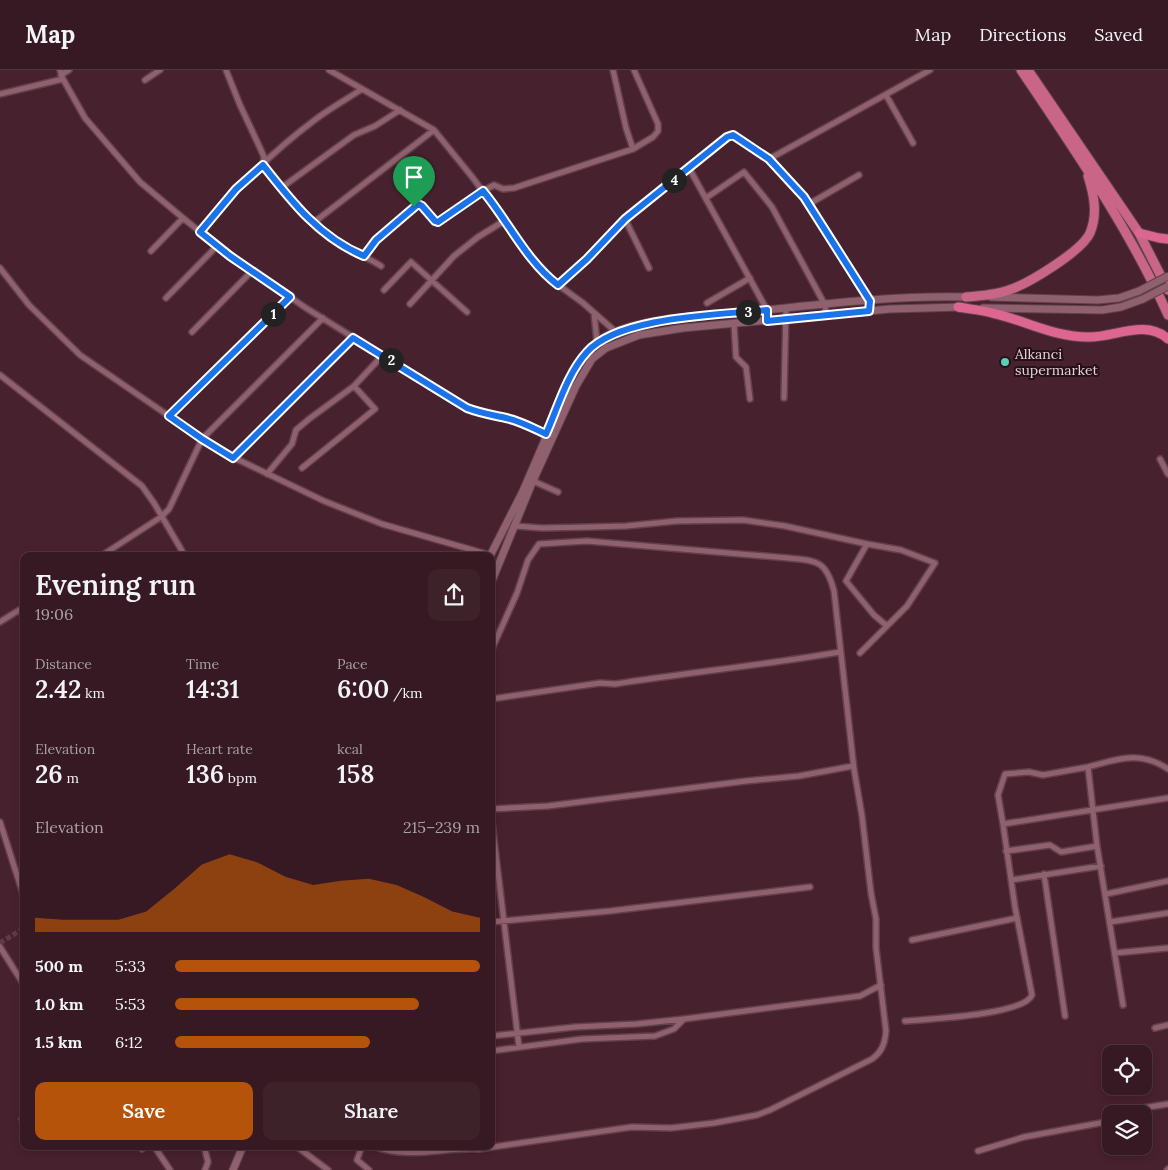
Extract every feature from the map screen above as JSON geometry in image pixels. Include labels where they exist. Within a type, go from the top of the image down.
[{"type":"highway","points":[[1139,233],[1168,239]]},
{"type":"highway","points":[[958,307],[992,313],[1058,334],[1075,337],[1092,338],[1140,329],[1157,332],[1168,338]]},
{"type":"main road","points":[[1021,70],[1078,156],[1138,254],[1168,316]]},
{"type":"main road","points":[[1028,70],[1139,233],[1168,290]]},
{"type":"main road","points":[[966,297],[991,295],[1017,287],[1072,253],[1090,234],[1095,200],[1088,175],[1078,156]]},
{"type":"street","points":[[0,94],[69,70]]},
{"type":"street","points":[[145,80],[160,70]]},
{"type":"street","points":[[226,70],[264,157],[263,165],[281,188],[313,223],[337,242],[381,266]]},
{"type":"street","points":[[329,70],[434,130],[457,157],[550,279],[583,303],[616,332]]},
{"type":"street","points":[[613,70],[626,128],[633,149]]},
{"type":"street","points":[[364,256],[376,240],[418,204],[438,222],[483,191],[494,186],[503,189],[514,188],[633,149],[653,137],[659,128],[634,70]]},
{"type":"street","points":[[769,159],[930,70]]},
{"type":"street","points":[[61,74],[85,118],[140,182],[217,246],[252,272],[353,338],[467,408],[486,415],[506,418],[525,424],[546,434]]},
{"type":"street","points":[[200,232],[236,189],[288,142],[309,124],[362,89]]},
{"type":"street","points":[[886,95],[913,143]]},
{"type":"street","points":[[281,188],[354,135],[375,126],[400,110]]},
{"type":"street","points":[[313,223],[434,130]]},
{"type":"street","points":[[558,285],[587,259],[625,219],[727,137],[733,135],[769,159],[804,197],[870,301],[869,311]]},
{"type":"street","points":[[689,168],[767,310],[767,321]]},
{"type":"street","points":[[706,198],[744,172],[772,207],[824,305],[826,315]]},
{"type":"street","points":[[809,204],[859,175]]},
{"type":"street","points":[[151,251],[183,218]]},
{"type":"street","points":[[625,219],[649,268]]},
{"type":"street","points":[[410,304],[454,256],[478,237],[504,221]]},
{"type":"street","points":[[166,298],[217,246]]},
{"type":"street","points":[[384,290],[412,262],[467,312]]},
{"type":"street","points":[[0,268],[29,305],[80,355],[202,439],[233,458],[324,501],[382,524],[476,552]]},
{"type":"street","points":[[192,332],[252,272]]},
{"type":"street","points":[[492,552],[523,491],[576,368],[588,350],[597,342],[616,332],[660,321],[896,298],[966,297],[1098,300],[1120,298],[1139,291],[1168,276]]},
{"type":"street","points":[[707,303],[750,278]]},
{"type":"street","points":[[495,574],[533,481],[576,386],[588,365],[598,353],[615,343],[638,336],[683,328],[869,311],[958,307],[1102,310],[1121,307],[1143,299],[1168,286]]},
{"type":"street","points":[[169,416],[290,297]]},
{"type":"street","points":[[784,398],[786,308]]},
{"type":"street","points":[[594,313],[597,342]]},
{"type":"street","points":[[107,552],[161,517],[168,509],[202,439],[322,318]]},
{"type":"street","points":[[734,324],[736,357],[746,367],[750,399]]},
{"type":"street","points":[[233,458],[353,338]]},
{"type":"street","points":[[267,474],[292,444],[296,430],[308,419],[354,386],[382,356]]},
{"type":"street","points":[[0,376],[142,486],[183,552]]},
{"type":"street","points":[[302,468],[376,409],[354,386]]},
{"type":"street","points":[[1160,459],[1168,474]]},
{"type":"street","points":[[533,481],[558,492]]},
{"type":"street","points":[[516,526],[542,528],[590,527],[677,521],[743,520],[785,526],[901,550],[935,563],[907,606],[860,653]]},
{"type":"street","points":[[495,642],[517,593],[528,560],[536,546],[545,542],[586,541],[811,560],[827,570],[831,578],[837,613],[853,766],[876,919],[886,1030],[881,1052],[872,1059],[757,1116],[671,1128],[632,1127],[495,1144]]},
{"type":"street","points":[[867,544],[846,581],[874,615],[887,626]]},
{"type":"street","points":[[0,622],[20,610]]},
{"type":"street","points":[[495,698],[600,683],[615,684],[719,668],[789,661],[840,652]]},
{"type":"street","points":[[905,1021],[968,1015],[1012,1008],[1021,1005],[1032,994],[1010,880],[998,795],[1005,774],[1029,772],[1044,775],[1114,760],[1140,757],[1160,763],[1168,769]]},
{"type":"street","points":[[495,809],[558,805],[798,776],[853,766]]},
{"type":"street","points":[[1088,767],[1097,846],[1102,866],[1123,1005]]},
{"type":"street","points":[[1003,824],[1168,798]]},
{"type":"street","points":[[0,822],[20,884]]},
{"type":"street","points":[[1006,851],[1050,845],[1060,852],[1097,846]]},
{"type":"street","points":[[495,847],[519,1047]]},
{"type":"street","points":[[1010,880],[1102,866]]},
{"type":"street","points":[[1044,874],[1065,1016]]},
{"type":"street","points":[[1106,894],[1168,881]]},
{"type":"street","points":[[495,921],[601,912],[810,887]]},
{"type":"street","points":[[1110,922],[1168,913]]},
{"type":"street","points":[[912,940],[1017,918]]},
{"type":"street","points":[[0,947],[20,979]]},
{"type":"street","points":[[1115,953],[1168,948]]},
{"type":"street","points":[[495,1035],[684,1019],[860,996],[881,985]]},
{"type":"street","points":[[495,1050],[582,1039],[655,1036],[674,1029],[684,1019]]},
{"type":"street","points":[[1155,1028],[1168,1025]]},
{"type":"street","points":[[1152,1107],[1168,1104]]},
{"type":"street","points":[[978,1151],[1024,1137],[1102,1122]]},
{"type":"street","points":[[157,1150],[170,1170]]},
{"type":"street","points":[[204,1170],[208,1162],[205,1150]]},
{"type":"street","points":[[233,1170],[241,1150]]},
{"type":"street","points":[[301,1150],[328,1170]]},
{"type":"street","points":[[361,1150],[357,1160],[369,1170]]},
{"type":"street","points":[[389,1150],[422,1154],[451,1150]]},
{"type":"tunnel","points":[[0,943],[20,930]]},
{"type":"place","name":"Alkanci supermarket","points":[[1005,362]]},
{"type":"route","points":[[733,135],[769,159],[804,197],[870,301],[869,311],[767,321],[767,310],[660,321],[616,332],[597,342],[581,359],[546,434],[525,424],[506,418],[486,415],[467,408],[353,338],[233,458],[169,416],[290,297],[230,256],[200,232],[244,181],[263,165],[298,208],[314,224],[337,242],[364,256],[376,240],[414,207],[418,204],[422,206],[438,222],[483,191],[528,253],[550,279],[558,285],[587,259],[625,219],[727,137],[733,135]]}]
